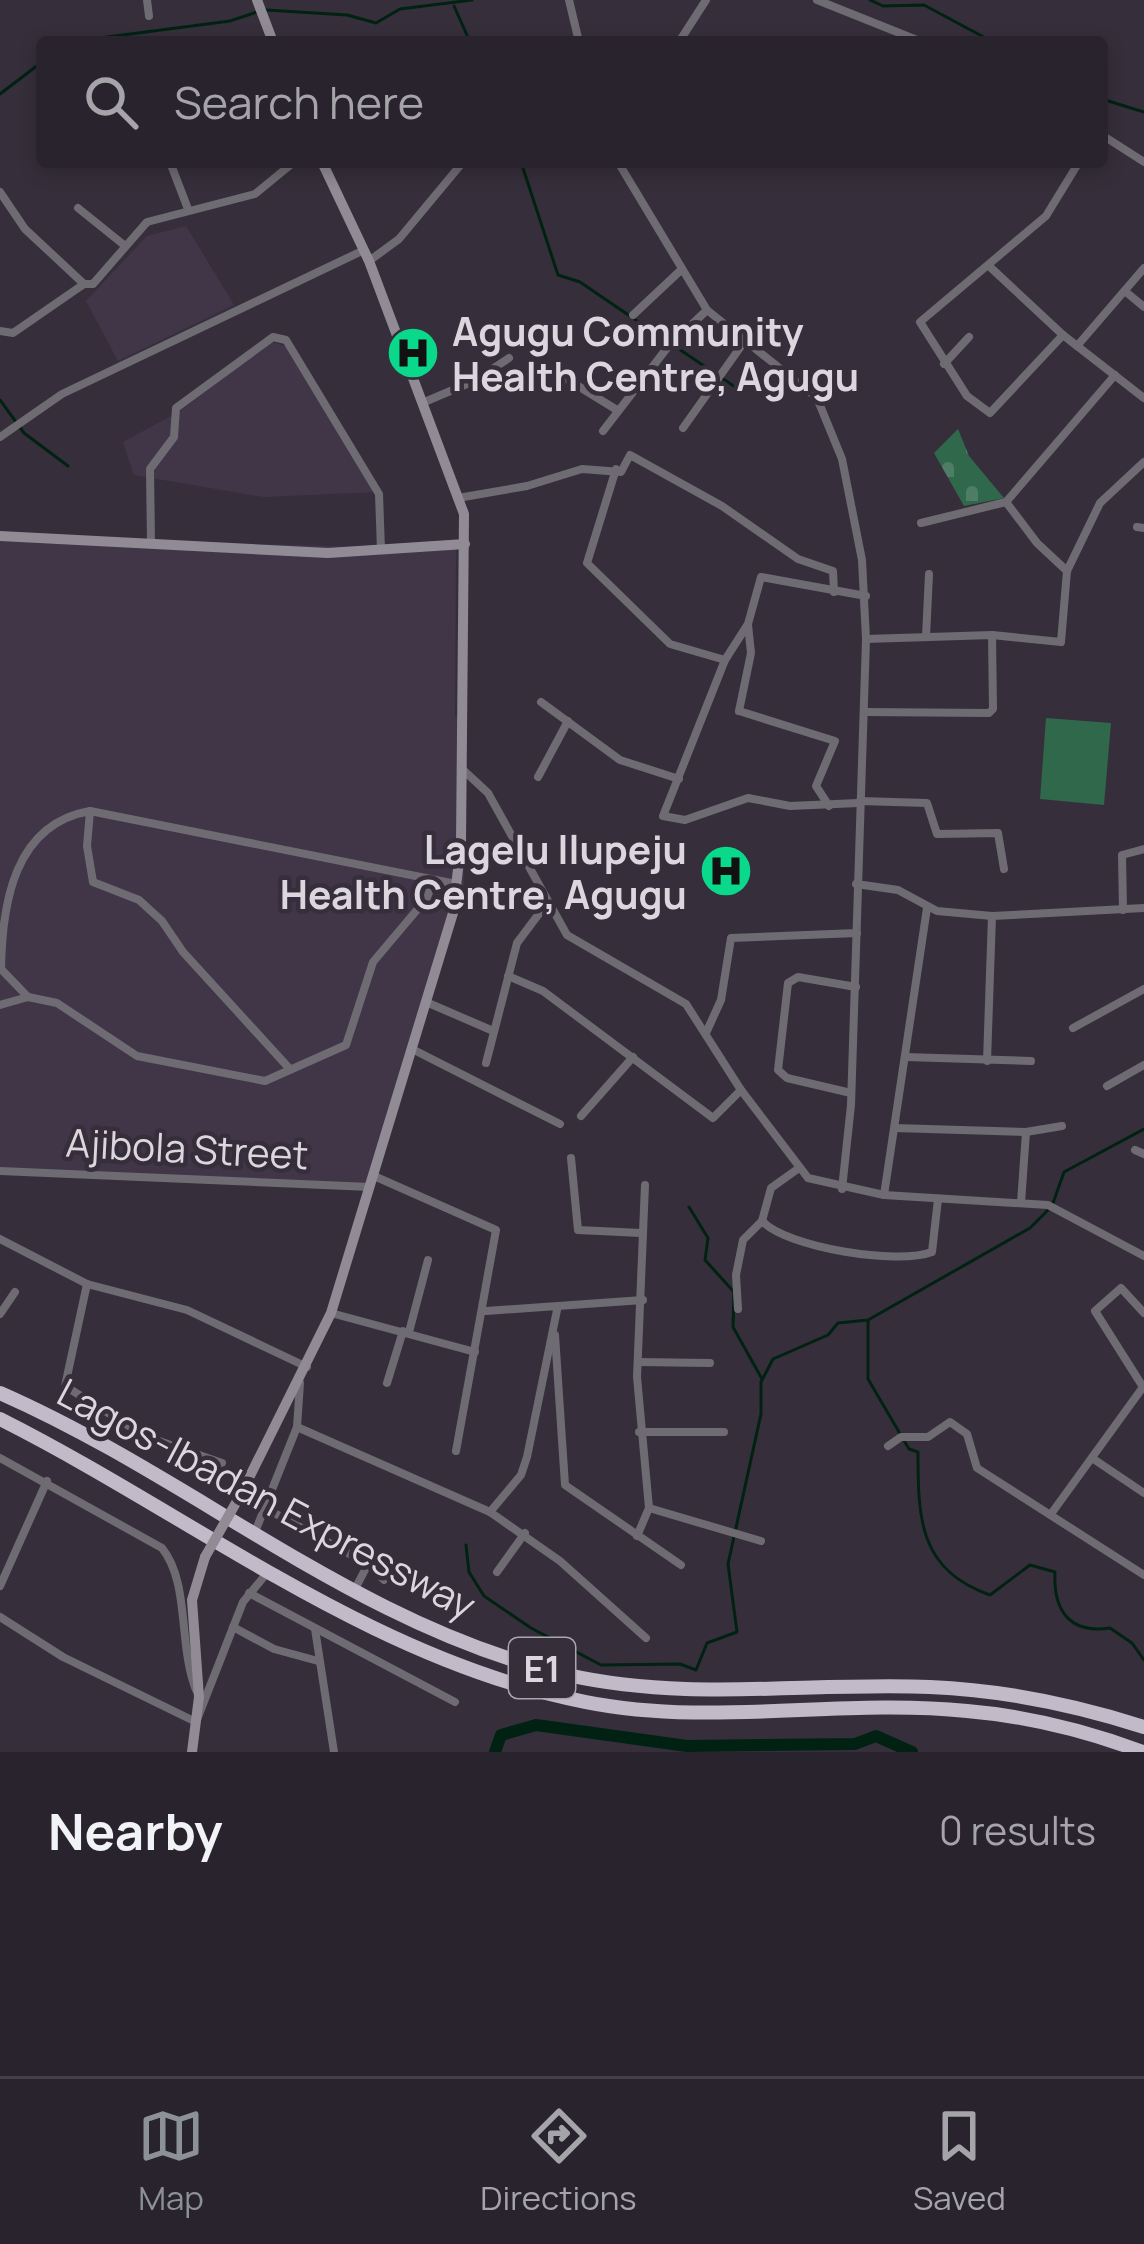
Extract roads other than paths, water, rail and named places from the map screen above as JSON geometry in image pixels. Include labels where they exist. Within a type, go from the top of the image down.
[{"type":"highway","name":"Lagos-Ibadan Expressway","points":[[0,1393],[355,1590],[471,1646],[619,1684],[700,1690],[965,1689],[1069,1706],[1144,1727]]},
{"type":"highway","name":"Lagos-Ibadan Expressway","points":[[0,1419],[358,1617],[476,1672],[588,1703],[712,1713],[967,1711],[1044,1723],[1143,1752]]},
{"type":"main road","points":[[257,0],[271,36]]},
{"type":"main road","points":[[192,1752],[199,1697],[192,1600],[205,1557],[300,1383],[331,1313],[459,885],[465,544],[458,498],[366,255],[325,168]]},
{"type":"main road","points":[[0,536],[328,553],[465,544]]},
{"type":"street","points":[[147,0],[148,16]]},
{"type":"street","points":[[568,0],[577,36]]},
{"type":"street","points":[[684,36],[706,0]]},
{"type":"street","points":[[817,0],[907,36]]},
{"type":"street","points":[[1108,139],[1144,162]]},
{"type":"street","points":[[172,168],[188,209]]},
{"type":"street","points":[[0,331],[14,333],[84,284],[93,284],[147,221],[255,194],[286,168]]},
{"type":"street","points":[[0,437],[62,394],[399,239],[458,168]]},
{"type":"street","points":[[622,168],[707,310],[801,382],[827,412],[855,518],[866,596],[866,712],[851,1093],[842,1190]]},
{"type":"street","points":[[1064,335],[994,413],[968,396],[920,322],[1053,209],[1076,168]]},
{"type":"street","points":[[0,192],[25,229],[84,284]]},
{"type":"street","points":[[78,208],[124,245]]},
{"type":"street","points":[[989,266],[1064,335],[1144,398]]},
{"type":"street","points":[[1077,346],[1144,268]]},
{"type":"street","points":[[633,314],[681,270]]},
{"type":"street","points":[[1126,292],[1144,307]]},
{"type":"street","points":[[603,431],[670,344],[707,310]]},
{"type":"street","points":[[944,364],[969,337]]},
{"type":"street","points":[[152,542],[150,469],[174,437],[176,408],[273,338],[286,340],[379,494],[381,550]]},
{"type":"street","points":[[683,428],[744,342]]},
{"type":"street","points":[[422,403],[474,381],[509,358]]},
{"type":"street","points":[[921,523],[1006,502],[1115,376]]},
{"type":"street","points":[[565,378],[617,410]]},
{"type":"street","points":[[458,498],[527,486],[582,469],[623,470],[630,455],[798,559],[832,571],[835,592]]},
{"type":"street","points":[[866,639],[992,635],[1061,642],[1067,571],[1100,503],[1144,462]]},
{"type":"street","points":[[616,470],[587,563],[670,644],[725,660]]},
{"type":"street","points":[[1006,502],[1036,543],[1067,571]]},
{"type":"street","points":[[926,637],[929,574]]},
{"type":"street","points":[[866,596],[763,575],[748,624],[725,660],[663,816],[685,820],[748,798],[829,806],[927,803],[937,834],[998,833],[1004,869]]},
{"type":"street","points":[[748,624],[751,653],[738,713],[835,741],[816,786],[829,806]]},
{"type":"street","points":[[866,712],[989,713],[993,709],[992,635]]},
{"type":"street","points":[[541,702],[620,760],[679,779]]},
{"type":"street","points":[[538,777],[568,721]]},
{"type":"street","points":[[460,767],[488,793],[548,904],[577,943],[677,997],[799,1168],[818,1183],[884,1195],[1053,1206],[1143,1254]]},
{"type":"street","points":[[28,997],[1,969],[10,886],[25,848],[68,815],[90,811],[459,885]]},
{"type":"street","points":[[90,811],[87,845],[93,882],[139,901],[162,921],[183,952],[288,1067]]},
{"type":"street","points":[[1123,910],[1122,855],[1144,850]]},
{"type":"street","points":[[0,1005],[28,997],[57,1003],[137,1056],[265,1081],[346,1045],[373,962],[427,898],[434,880]]},
{"type":"street","points":[[856,884],[898,890],[927,908],[992,916],[1144,908]]},
{"type":"street","points":[[486,1063],[491,1030],[518,943],[548,904]]},
{"type":"street","points":[[884,1195],[927,908]]},
{"type":"street","points":[[987,1061],[992,916]]},
{"type":"street","points":[[706,1033],[721,1000],[731,938],[857,933]]},
{"type":"street","points":[[508,976],[543,991],[713,1118],[741,1090]]},
{"type":"street","points":[[851,1093],[787,1078],[778,1070],[788,983],[798,977],[856,987]]},
{"type":"street","points":[[1073,1028],[1144,989]]},
{"type":"street","points":[[426,1002],[491,1030]]},
{"type":"street","points":[[411,1048],[560,1124]]},
{"type":"street","points":[[581,1116],[633,1057]]},
{"type":"street","points":[[906,1057],[1031,1061]]},
{"type":"street","points":[[1107,1086],[1144,1065]]},
{"type":"street","points":[[896,1127],[1026,1132],[1062,1126]]},
{"type":"street","points":[[1022,1203],[1026,1132]]},
{"type":"street","points":[[572,1158],[578,1230],[641,1233]]},
{"type":"street","points":[[738,1310],[740,1250],[762,1221],[771,1188],[799,1168]]},
{"type":"street","name":"Ajibola Street","points":[[0,1171],[372,1181]]},
{"type":"street","points":[[372,1181],[496,1230],[485,1311],[456,1451]]},
{"type":"street","points":[[637,1536],[649,1508],[639,1432],[638,1362],[645,1185]]},
{"type":"street","points":[[762,1221],[807,1241],[892,1260],[932,1252],[938,1199]]},
{"type":"street","points":[[0,1239],[87,1284],[187,1310],[308,1367]]},
{"type":"street","points":[[387,1383],[428,1260]]},
{"type":"street","points":[[87,1284],[64,1386],[146,1436],[222,1463]]},
{"type":"street","points":[[1057,1514],[1144,1387],[1095,1311],[1121,1288],[1144,1313]]},
{"type":"street","points":[[0,1314],[15,1292]]},
{"type":"street","points":[[485,1311],[557,1310],[643,1300]]},
{"type":"street","points":[[557,1310],[565,1485],[681,1565]]},
{"type":"street","points":[[331,1313],[476,1352]]},
{"type":"street","points":[[490,1512],[521,1475],[555,1335]]},
{"type":"street","points":[[638,1362],[710,1363]]},
{"type":"street","points":[[254,1533],[297,1427],[300,1383]]},
{"type":"street","points":[[888,1446],[901,1438],[928,1437],[950,1422],[967,1434],[977,1468],[1057,1514],[1144,1575]]},
{"type":"street","points":[[297,1427],[490,1512],[525,1533],[646,1638]]},
{"type":"street","points":[[639,1432],[724,1432]]},
{"type":"street","points":[[0,1458],[152,1540],[174,1562],[186,1656],[199,1697]]},
{"type":"street","points":[[1092,1458],[1144,1493]]},
{"type":"street","points":[[0,1586],[47,1481]]},
{"type":"street","points":[[649,1508],[760,1541]]},
{"type":"street","points":[[267,1509],[368,1564],[384,1580]]},
{"type":"street","points":[[497,1572],[525,1533]]},
{"type":"street","points":[[355,1590],[368,1564]]},
{"type":"street","points":[[0,1618],[57,1654],[196,1722],[233,1627],[250,1593],[271,1569]]},
{"type":"street","points":[[250,1593],[455,1702]]},
{"type":"street","points":[[342,1641],[358,1617]]},
{"type":"street","points":[[233,1627],[274,1649],[318,1660]]},
{"type":"street","points":[[315,1629],[334,1752]]},
{"type":"waterway","points":[[266,10],[347,15],[376,23],[400,9],[472,0]]},
{"type":"waterway","points":[[870,0],[883,6],[924,5],[982,36]]},
{"type":"waterway","points":[[454,6],[467,36]]},
{"type":"waterway","points":[[115,36],[230,21],[257,12]]},
{"type":"waterway","points":[[0,94],[36,67]]},
{"type":"waterway","points":[[1108,101],[1144,112]]},
{"type":"waterway","points":[[523,168],[558,275],[580,282],[668,342]]},
{"type":"waterway","points":[[676,347],[744,393]]},
{"type":"waterway","points":[[0,400],[24,433],[68,466]]},
{"type":"waterway","points":[[466,1545],[469,1572],[484,1596],[531,1628],[601,1665],[680,1664],[696,1670],[707,1643],[737,1632],[728,1564],[761,1414],[761,1382],[773,1359],[828,1335],[838,1323],[868,1320],[1030,1228],[1052,1206],[1064,1172],[1144,1129]]},
{"type":"waterway","points":[[689,1207],[708,1238],[705,1260],[734,1292],[733,1327],[762,1379]]},
{"type":"waterway","points":[[868,1321],[868,1379],[909,1449],[918,1452],[922,1520],[927,1539],[949,1572],[990,1595],[1030,1565],[1055,1572],[1057,1598],[1067,1617],[1084,1627],[1110,1628],[1132,1643],[1144,1660]]},
{"type":"waterway","points":[[495,1752],[501,1735],[536,1725],[687,1746],[855,1744],[876,1736],[912,1752]]},
{"type":"place","name":"Agugu Community Health Centre, Agugu","points":[[413,353]]},
{"type":"place","name":"Lagelu Ilupeju Health Centre, Agugu","points":[[726,871]]}]
